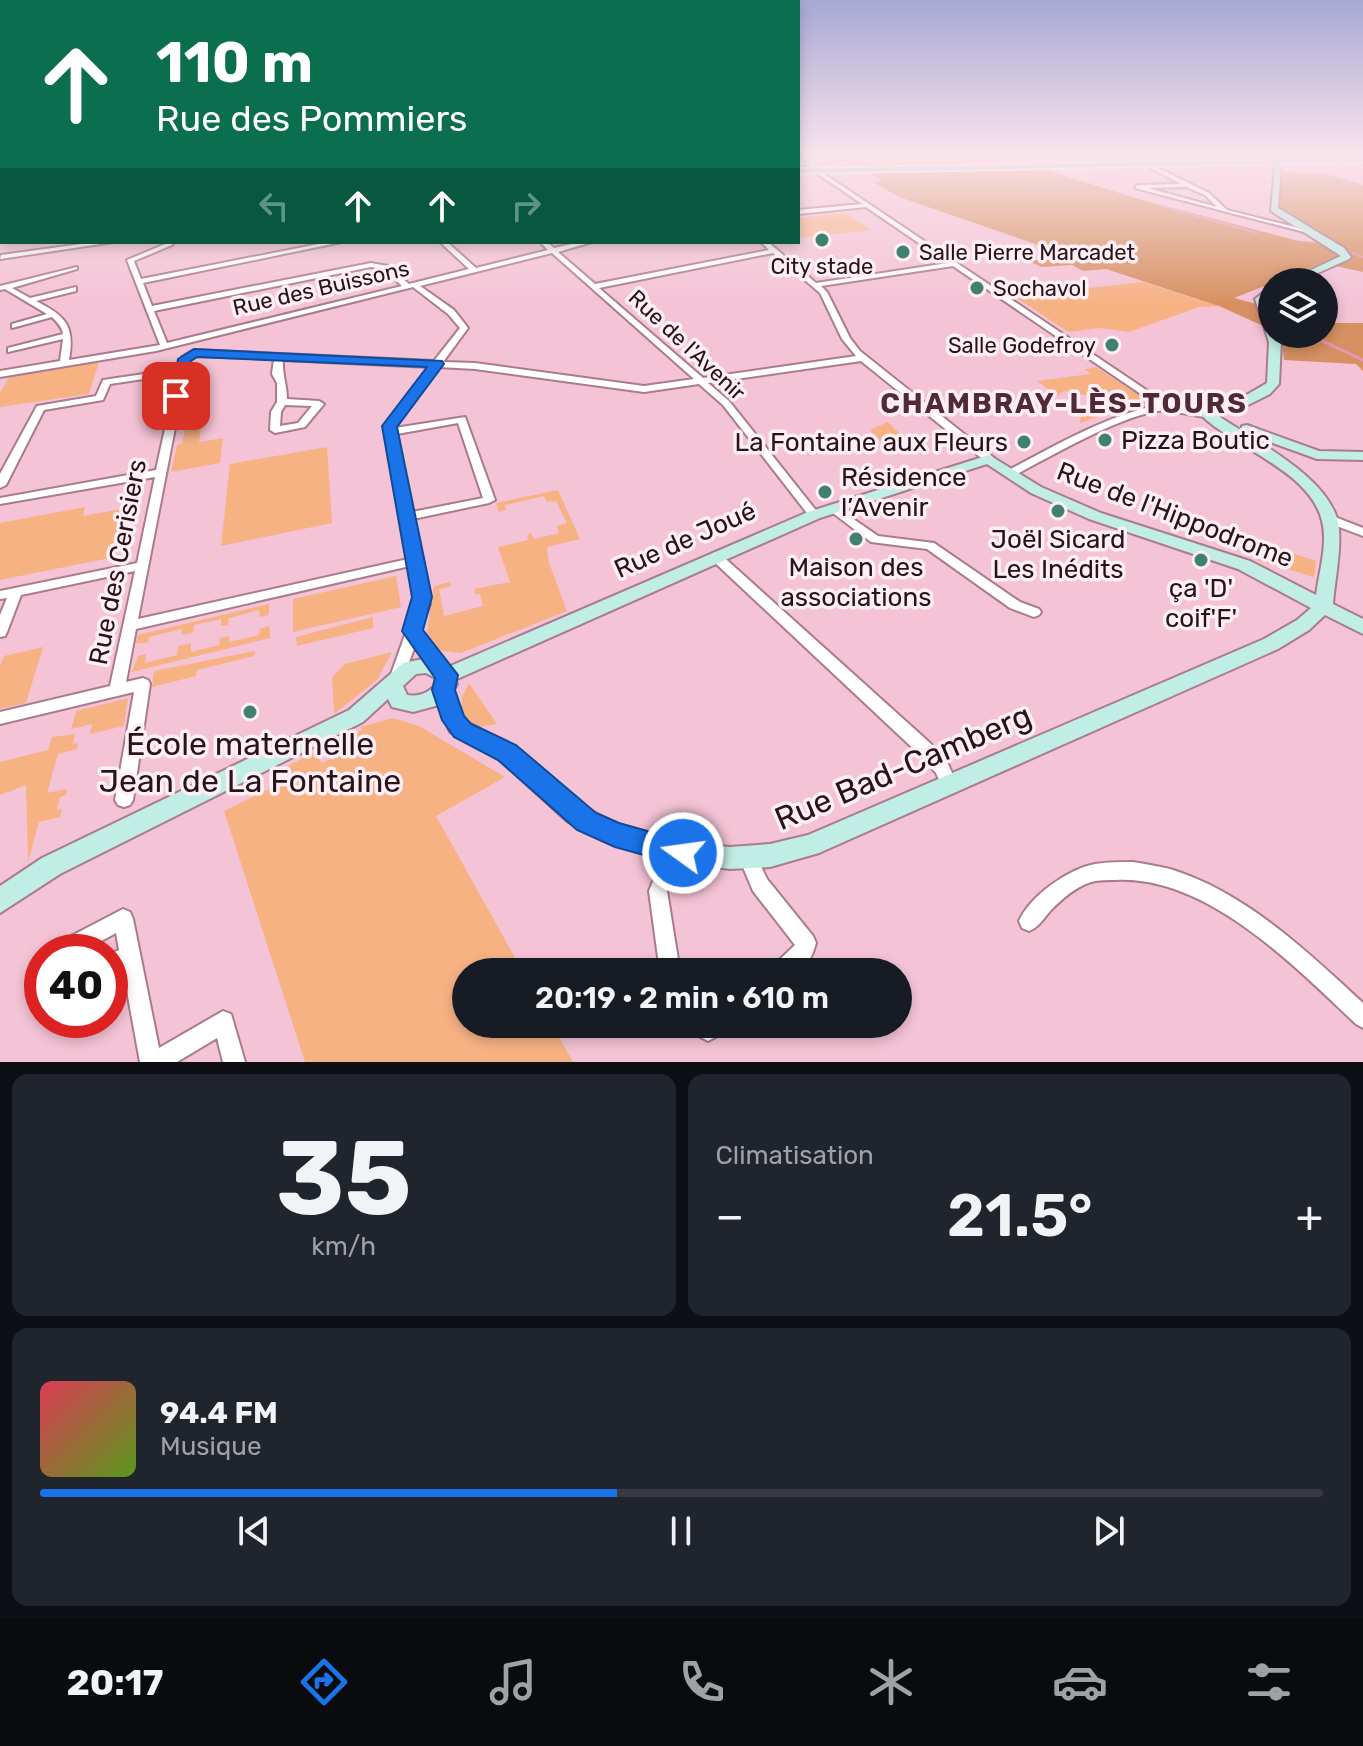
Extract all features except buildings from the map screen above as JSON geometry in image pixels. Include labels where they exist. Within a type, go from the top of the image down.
[{"type":"street","points":[[800,212],[868,205],[1164,406]]},
{"type":"street","points":[[1201,205],[1308,231]]},
{"type":"street","points":[[1219,205],[1225,211]]},
{"type":"street","points":[[1273,205],[1298,225],[1341,250],[1347,259],[1325,268]]},
{"type":"street","points":[[1273,223],[1298,225]]},
{"type":"street","points":[[160,347],[132,257],[170,244]]},
{"type":"street","points":[[290,244],[296,250]]},
{"type":"street","points":[[139,282],[328,244]]},
{"type":"street","points":[[445,244],[473,269]]},
{"type":"street","name":"Rue de l'Avenir","points":[[546,244],[726,403],[814,515]]},
{"type":"street","name":"Rue des Buissons","points":[[0,374],[160,347],[580,244]]},
{"type":"street","points":[[766,244],[816,285],[846,339],[862,358],[989,459]]},
{"type":"street","points":[[4,247],[1,260],[74,245]]},
{"type":"street","points":[[3,288],[77,263],[68,254],[74,245]]},
{"type":"street","points":[[597,286],[774,251]]},
{"type":"street","points":[[816,285],[956,264]]},
{"type":"street","points":[[150,309],[371,265],[386,267],[451,312],[464,328],[390,426],[423,604],[395,682],[395,698],[405,704]]},
{"type":"street","points":[[3,288],[64,322],[70,342],[64,363]]},
{"type":"street","points":[[25,302],[73,289]]},
{"type":"street","points":[[15,326],[54,314]]},
{"type":"street","points":[[11,350],[68,335]]},
{"type":"street","points":[[1210,411],[1266,391],[1273,384],[1275,348]]},
{"type":"street","name":"Rue des Cerisiers","points":[[124,800],[143,684],[117,690],[140,566],[185,359],[194,353],[279,357]]},
{"type":"street","points":[[282,402],[319,404],[301,425],[273,435],[276,412],[282,402],[282,383],[277,374],[279,357],[437,364],[644,389],[862,358]]},
{"type":"street","points":[[0,485],[40,408],[100,398],[106,382],[182,371]]},
{"type":"street","points":[[1011,473],[1061,446],[1148,409],[1164,406],[1210,411],[1253,432],[1317,455]]},
{"type":"street","points":[[1210,411],[1268,452],[1318,499],[1330,519],[1324,606]]},
{"type":"street","points":[[391,432],[462,419],[489,500],[407,517]]},
{"type":"street","points":[[1268,452],[1363,456]]},
{"type":"street","name":"Rue de Joué","points":[[442,677],[533,640],[715,556],[814,515],[989,459]]},
{"type":"street","name":"Rue de l'Hippodrome","points":[[989,459],[1036,490],[1095,516],[1244,565],[1363,627]]},
{"type":"street","points":[[0,501],[160,473]]},
{"type":"street","points":[[833,508],[875,539],[930,546],[1015,605],[1034,612]]},
{"type":"street","points":[[1330,519],[1363,532]]},
{"type":"street","points":[[715,556],[924,748],[942,769],[949,784]]},
{"type":"street","points":[[129,626],[416,561]]},
{"type":"street","points":[[0,595],[140,566]]},
{"type":"street","points":[[0,632],[16,591]]},
{"type":"street","name":"Rue Bad-Camberg","points":[[442,677],[457,726],[507,753],[575,815],[615,835],[674,851],[720,860],[749,860],[787,854],[811,845],[1271,644],[1303,625],[1324,606]]},
{"type":"street","points":[[412,631],[442,677]]},
{"type":"street","points":[[356,716],[410,668],[442,677]]},
{"type":"street","points":[[0,901],[51,866],[356,716],[405,704],[424,704],[442,677]]},
{"type":"street","points":[[0,718],[117,690]]},
{"type":"street","points":[[668,958],[658,891],[674,851]]},
{"type":"street","points":[[749,860],[760,885],[806,943],[803,954],[798,958]]},
{"type":"street","points":[[1029,921],[1052,896],[1097,872],[1136,872],[1172,880],[1218,900],[1249,920],[1363,1017]]},
{"type":"street","points":[[95,934],[123,919],[126,934]]},
{"type":"street","points":[[128,945],[154,1062],[223,1022],[234,1062]]},
{"type":"shaded area","points":[[921,205],[1159,205],[1299,241],[1324,243],[1274,209],[1275,205],[1363,205],[1363,272],[1322,263],[1309,268],[1258,268],[1258,288],[1234,298],[1258,304],[1258,324],[1219,306],[1106,269],[1083,271],[1072,265],[1041,267],[1029,261],[1067,255]]},
{"type":"shaded area","points":[[845,213],[871,230],[800,238],[800,218]]},
{"type":"shaded area","points":[[1144,282],[1219,306],[1199,307],[1129,332],[1100,328],[1068,332],[1014,296]]},
{"type":"shaded area","points":[[1338,323],[1363,323],[1363,371],[1356,364],[1284,360],[1283,348],[1338,348]]},
{"type":"shaded area","points":[[99,362],[89,394],[0,407],[0,393],[9,377]]},
{"type":"shaded area","points":[[1096,367],[1148,403],[1128,414],[1108,404],[1097,410],[1104,414],[1081,423],[1079,421],[1093,397],[1064,391],[1057,396],[1037,381],[1090,374],[1085,369]]},
{"type":"shaded area","points":[[888,422],[912,446],[890,450],[870,430]]},
{"type":"shaded area","points":[[202,424],[199,442],[223,438],[220,463],[171,472],[177,445],[182,443],[186,427]]},
{"type":"shaded area","points":[[327,447],[332,523],[221,546],[230,464]]},
{"type":"shaded area","points":[[558,490],[580,539],[547,547],[549,563],[567,611],[461,653],[443,651],[431,645],[427,633],[434,586],[450,582],[451,586],[439,589],[444,616],[483,606],[480,594],[475,594],[474,589],[510,582],[498,547],[528,540],[527,535],[531,533],[534,539],[559,533],[557,526],[567,523],[556,501],[547,502],[544,496],[505,505],[506,510],[499,512],[496,503]]},
{"type":"shaded area","points":[[85,507],[83,516],[127,508],[115,557],[0,580],[0,523]]},
{"type":"shaded area","points":[[1265,544],[1316,561],[1314,577],[1256,560]]},
{"type":"shaded area","points":[[396,576],[401,607],[293,632],[293,599]]},
{"type":"shaded area","points":[[269,604],[269,615],[260,617],[259,610],[229,618],[228,625],[221,626],[221,619],[194,625],[193,633],[182,635],[182,629],[149,637],[147,643],[136,643],[138,635]]},
{"type":"shaded area","points":[[373,617],[373,628],[297,646],[296,637]]},
{"type":"shaded area","points":[[269,626],[270,638],[132,672],[138,656],[146,654],[145,663],[177,655],[178,646],[191,643],[191,652],[219,645],[220,638],[229,636],[229,642],[259,635],[260,629]]},
{"type":"shaded area","points":[[43,647],[26,703],[0,709],[0,666],[4,656]]},
{"type":"shaded area","points":[[255,651],[254,656],[197,670],[196,676],[152,687],[154,671]]},
{"type":"shaded area","points":[[392,652],[377,680],[334,714],[332,677],[345,664]]},
{"type":"shaded area","points":[[469,683],[497,724],[477,727],[462,715],[462,697]]},
{"type":"shaded area","points":[[128,698],[124,726],[90,734],[92,724],[71,729],[76,711]]},
{"type":"shaded area","points":[[393,718],[419,726],[505,777],[436,816],[515,958],[452,958],[452,1038],[560,1038],[573,1062],[305,1062],[224,811],[291,778],[287,766],[314,753],[322,763],[354,748],[349,737],[362,730],[361,727]]},
{"type":"shaded area","points":[[75,734],[73,744],[78,743],[77,749],[58,754],[47,793],[67,789],[66,795],[60,797],[57,810],[62,809],[60,817],[39,822],[28,862],[26,785],[0,795],[0,762],[48,750],[52,737]]},
{"type":"waterway","points":[[1161,206],[1257,233]]},
{"type":"waterway","points":[[1353,253],[1363,257]]},
{"type":"waterway","points":[[1337,348],[1363,360]]},
{"type":"place","name":"City stade","points":[[822,240]]},
{"type":"place","name":"Salle Pierre Marcadet","points":[[903,252]]},
{"type":"place","name":"Sochavol","points":[[977,288]]},
{"type":"place","name":"Salle Godefroy","points":[[1112,345]]},
{"type":"place","name":"Pizza Boutic","points":[[1105,440]]},
{"type":"place","name":"La Fontaine aux Fleurs","points":[[1024,442]]},
{"type":"place","name":"Résidence l’Avenir","points":[[825,492]]},
{"type":"place","name":"Joël Sicard Les Inédits","points":[[1058,511]]},
{"type":"place","name":"Maison des associations","points":[[856,539]]},
{"type":"place","name":"ça 'D' coif'F'","points":[[1201,560]]},
{"type":"place","name":"École maternelle Jean de La Fontaine","points":[[250,712]]},
{"type":"district","name":"CHAMBRAY-LÈS-TOURS","points":[[1064,403]]},
{"type":"route","points":[[176,396],[185,359],[194,353],[437,364],[390,426],[423,604],[412,631],[421,648],[447,675],[443,690],[453,720],[463,731],[507,753],[575,815],[587,822],[615,835],[683,853]]}]
